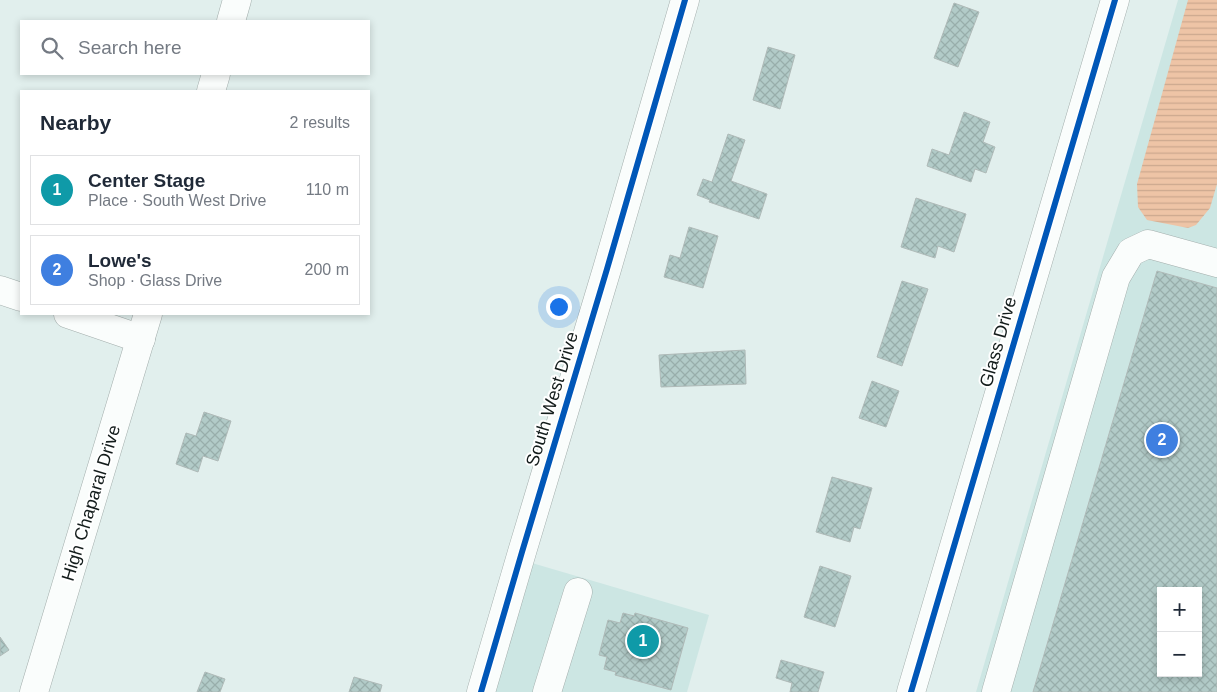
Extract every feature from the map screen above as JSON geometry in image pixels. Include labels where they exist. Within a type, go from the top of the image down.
[{"type":"street","points":[[231,20],[237,0]]},
{"type":"street","name":"South West Drive","points":[[488,690],[519,560],[607,269],[685,0]]},
{"type":"street","name":"Glass Drive","points":[[911,692],[1114,0]]},
{"type":"street","points":[[211,90],[216,75]]},
{"type":"street","points":[[996,692],[1116,277],[1131,252],[1148,244],[1217,263]]},
{"type":"street","points":[[0,290],[20,297]]},
{"type":"street","points":[[71,315],[140,340]]},
{"type":"street","name":"High Chaparal Drive","points":[[34,692],[148,315]]},
{"type":"street","points":[[547,692],[578,592]]},
{"type":"shaded area","points":[[1178,0],[1217,0],[1217,692],[976,692]]},
{"type":"shaded area","points":[[1188,0],[1217,0],[1217,184],[1210,208],[1196,225],[1188,228],[1147,220],[1138,207],[1137,184]]},
{"type":"shaded area","points":[[532,563],[709,615],[687,692],[495,692]]},
{"type":"building","points":[[954,3],[979,12],[958,67],[934,58]]},
{"type":"building","points":[[768,47],[795,55],[780,109],[753,100]]},
{"type":"building","points":[[964,112],[990,122],[983,142],[995,147],[986,173],[975,169],[971,182],[927,166],[932,149],[949,155]]},
{"type":"building","points":[[728,134],[745,140],[731,181],[767,194],[759,219],[709,202],[710,200],[697,195],[703,179],[712,182]]},
{"type":"building","points":[[916,198],[966,214],[954,252],[938,246],[935,258],[901,247]]},
{"type":"building","points":[[689,227],[718,236],[703,288],[664,277],[670,255],[680,258]]},
{"type":"building","points":[[1157,271],[1217,288],[1217,692],[1033,692]]},
{"type":"building","points":[[902,281],[928,289],[902,366],[877,357]]},
{"type":"building","points":[[745,350],[746,384],[661,387],[659,355]]},
{"type":"building","points":[[872,381],[899,391],[886,427],[859,418]]},
{"type":"building","points":[[204,412],[231,421],[218,461],[203,456],[198,472],[176,464],[186,433],[196,436]]},
{"type":"building","points":[[832,477],[872,488],[860,529],[854,527],[850,542],[816,532]]},
{"type":"building","points":[[820,566],[851,576],[835,627],[804,617]]},
{"type":"building","points":[[623,613],[634,616],[635,613],[688,628],[671,690],[615,675],[616,672],[604,669],[607,657],[599,655],[608,620],[620,623]]},
{"type":"building","points":[[0,637],[9,650],[0,656]]},
{"type":"building","points":[[781,660],[824,672],[818,692],[790,692],[792,683],[776,678]]},
{"type":"building","points":[[205,672],[225,679],[220,692],[197,692]]},
{"type":"building","points":[[354,677],[382,685],[380,692],[349,692]]},
{"type":"cycle path","points":[[481,692],[685,0]]},
{"type":"cycle path","points":[[911,692],[1115,0]]},
{"type":"place","name":"Lowe's","points":[[1162,440]]},
{"type":"place","name":"Center Stage","points":[[643,641]]}]
